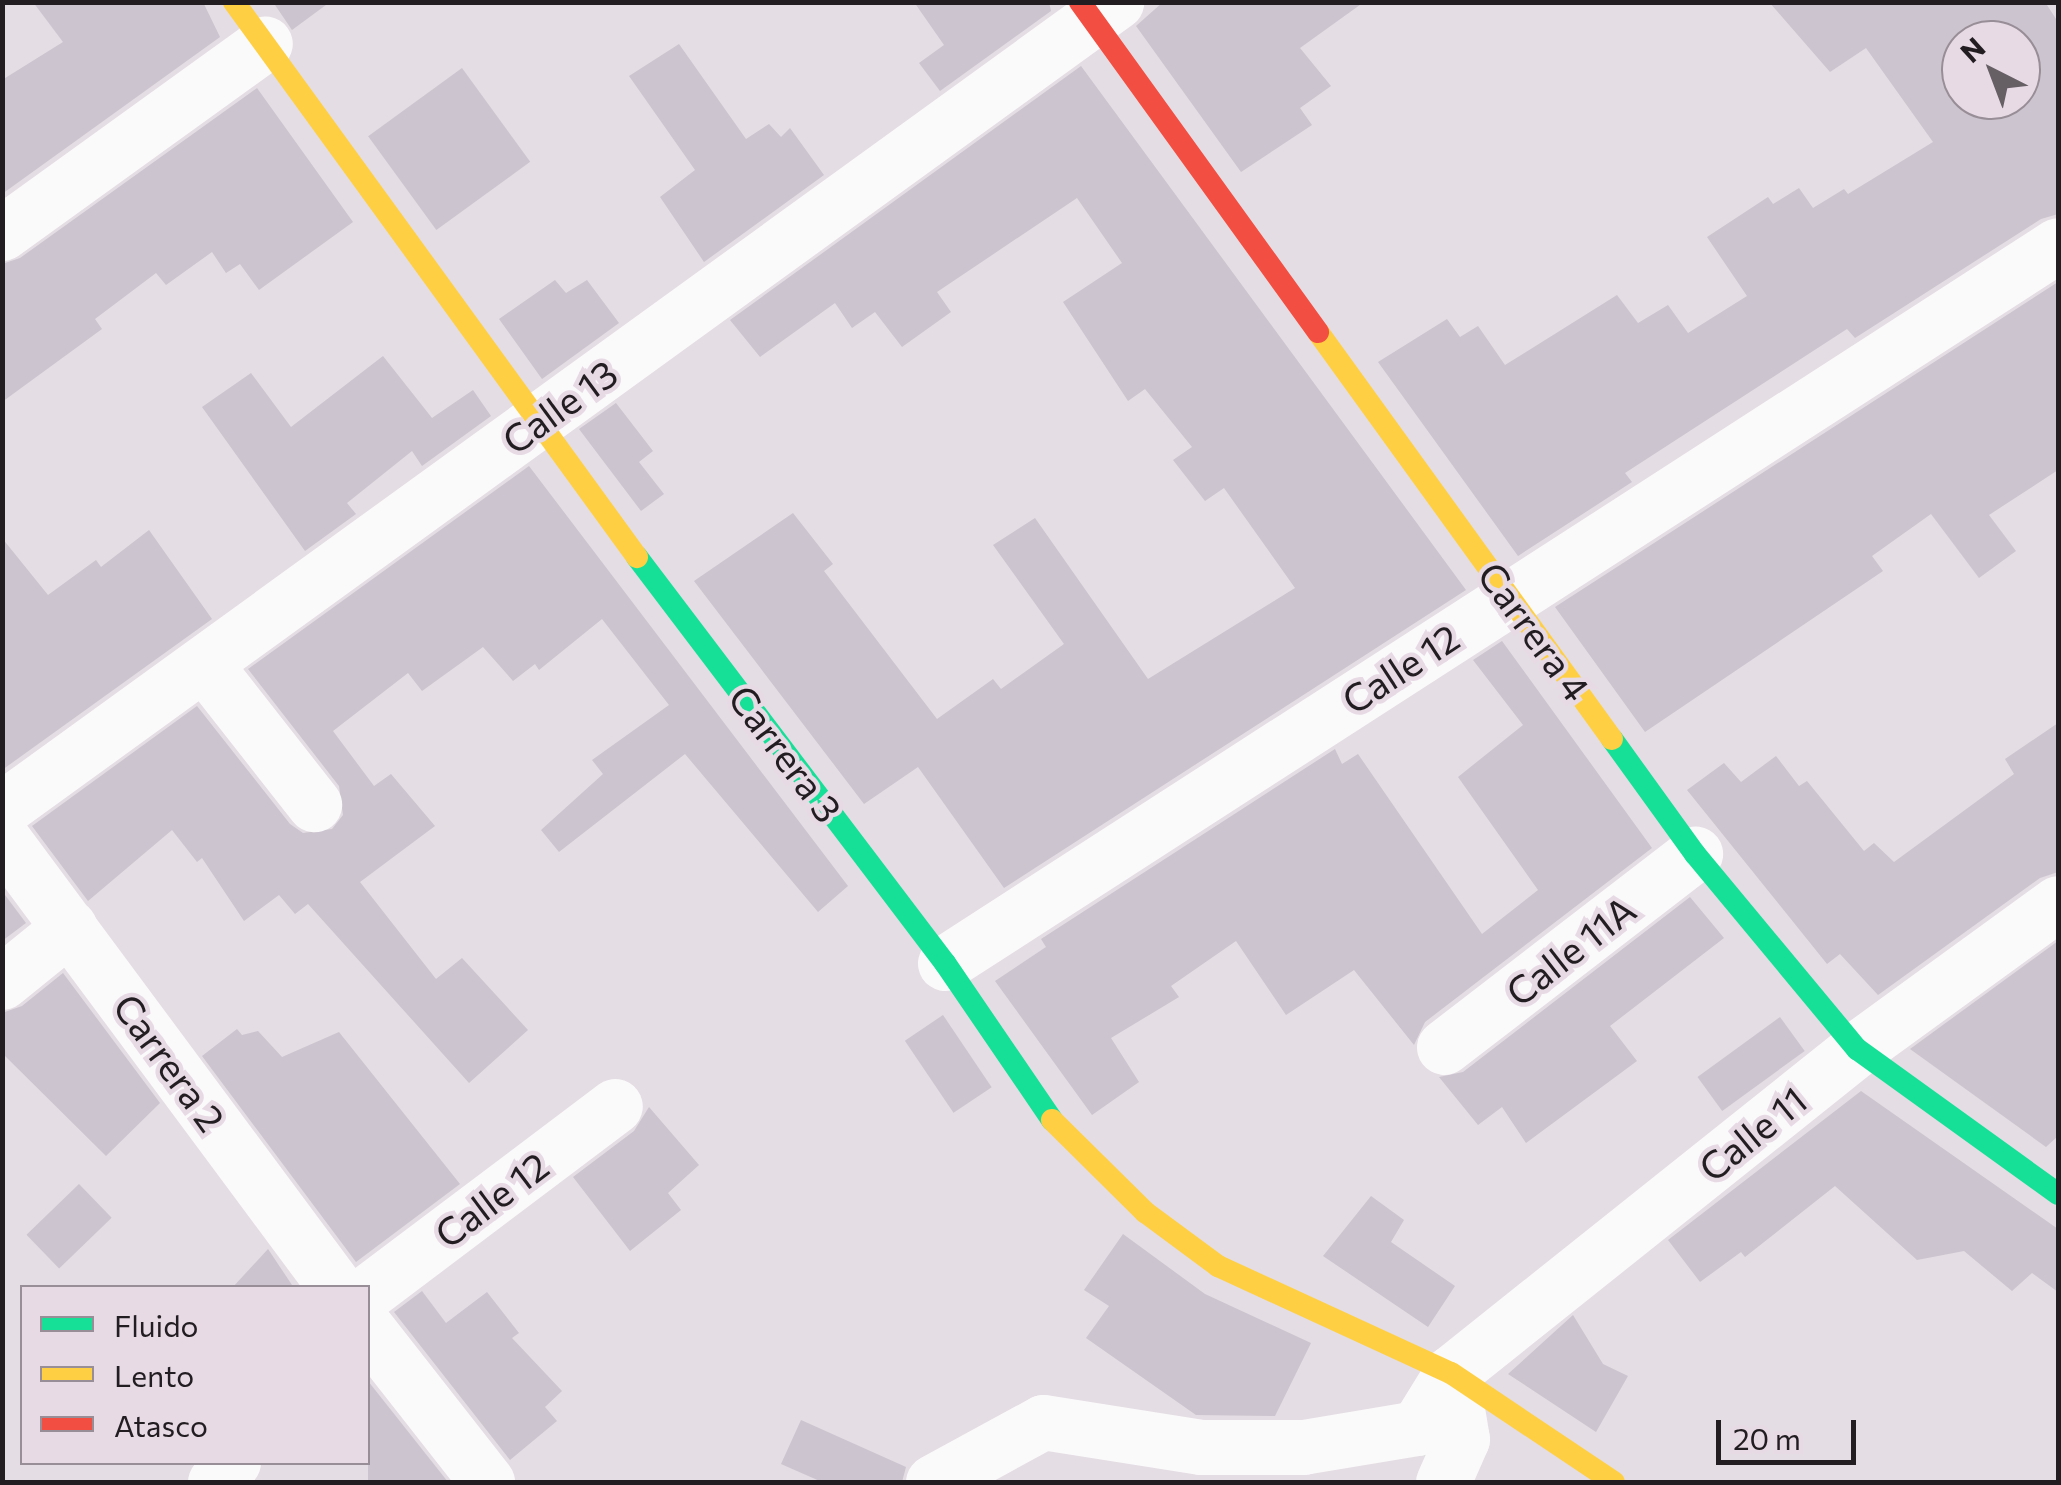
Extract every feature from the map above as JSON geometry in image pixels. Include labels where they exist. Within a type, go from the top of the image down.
[{"type":"street","name":"Calle 13","points":[[2,809],[206,665],[1096,8]]},
{"type":"street","name":"Carrera 4","points":[[1096,8],[1695,854],[1857,1049],[2058,1194]]},
{"type":"street","name":"Carrera 3","points":[[250,23],[535,423],[945,963],[1052,1120],[1145,1212],[1218,1266],[1452,1373],[1614,1482]]},
{"type":"street","points":[[2,234],[250,23]]},
{"type":"street","name":"Calle 12","points":[[945,963],[2058,245]]},
{"type":"street","points":[[206,665],[314,804]]},
{"type":"street","name":"Carrera 2","points":[[2,838],[334,1285]]},
{"type":"street","name":"Calle 11A","points":[[1444,1047],[1695,854]]},
{"type":"street","name":"Calle 11","points":[[933,1482],[1043,1422],[1192,1465],[1417,1428],[1452,1373],[1857,1049],[2058,903]]},
{"type":"street","points":[[2,982],[70,927]]},
{"type":"street","name":"Calle 12","points":[[370,1290],[615,1106]]},
{"type":"street","points":[[370,1333],[487,1482]]},
{"type":"street","points":[[1442,1482],[1462,1438],[1452,1373]]},
{"type":"building","points":[[33,2],[203,2],[220,37],[2,194],[2,80],[63,42]]},
{"type":"building","points":[[273,2],[330,2],[292,30]]},
{"type":"building","points":[[914,2],[1049,2],[1051,11],[940,91],[919,63],[944,45]]},
{"type":"building","points":[[1163,2],[1364,2],[1300,48],[1331,86],[1300,108],[1312,125],[1241,172],[1136,26]]},
{"type":"building","points":[[1769,2],[2045,2],[2058,22],[2058,214],[2041,219],[1855,338],[1847,329],[1625,473],[1632,482],[1518,556],[1378,362],[1447,319],[1460,337],[1478,326],[1505,365],[1617,295],[1638,323],[1668,305],[1688,333],[1747,296],[1707,237],[1768,197],[1773,204],[1799,188],[1813,208],[1844,189],[1848,194],[1933,142],[1866,48],[1830,72]]},
{"type":"building","points":[[679,44],[746,139],[769,124],[781,137],[790,128],[824,175],[704,262],[660,197],[695,170],[629,76]]},
{"type":"building","points":[[1081,66],[1466,590],[1004,888],[918,767],[864,804],[694,581],[793,513],[833,564],[824,571],[937,719],[993,679],[1001,689],[1064,644],[993,545],[1035,518],[1148,679],[1295,588],[1224,488],[1205,501],[1173,460],[1192,447],[1145,389],[1128,401],[1063,302],[1122,263],[1077,198],[937,292],[951,312],[902,347],[875,312],[852,328],[835,303],[760,357],[730,320]]},
{"type":"building","points":[[462,68],[530,162],[436,230],[368,136]]},
{"type":"building","points":[[257,88],[353,222],[259,290],[240,264],[226,273],[212,252],[166,285],[156,273],[95,319],[102,329],[2,402],[2,264],[20,258]]},
{"type":"building","points":[[555,280],[566,293],[587,280],[619,323],[542,379],[499,319]]},
{"type":"building","points":[[2058,282],[2058,470],[1989,515],[2016,551],[1979,578],[1931,514],[1872,556],[1883,571],[1645,732],[1555,607]]},
{"type":"building","points":[[383,356],[432,418],[473,390],[491,416],[422,466],[412,451],[347,503],[356,514],[305,551],[202,407],[251,373],[291,427]]},
{"type":"building","points":[[616,403],[653,451],[639,462],[664,494],[641,511],[579,429]]},
{"type":"building","points":[[529,466],[848,886],[818,912],[685,754],[559,852],[541,830],[603,774],[592,760],[669,705],[602,619],[539,670],[535,664],[513,681],[483,647],[422,691],[408,673],[333,731],[374,786],[391,774],[435,826],[360,882],[436,979],[462,958],[528,1030],[469,1083],[308,904],[295,914],[279,895],[244,921],[202,858],[197,862],[172,830],[88,901],[32,826],[197,706],[290,824],[303,833],[332,829],[343,815],[339,786],[248,669]]},
{"type":"building","points":[[149,530],[212,619],[2,770],[2,538],[48,595],[96,560],[101,567]]},
{"type":"building","points":[[1502,641],[1652,848],[1425,1022],[1414,1045],[1354,970],[1286,1015],[1236,941],[1171,986],[1179,997],[1111,1038],[1139,1082],[1092,1115],[995,981],[1046,947],[1041,939],[1335,749],[1342,764],[1358,754],[1482,934],[1538,890],[1458,777],[1523,725],[1473,660]]},
{"type":"building","points":[[2058,723],[2058,872],[2040,878],[1878,995],[1840,954],[1827,964],[1687,790],[1724,763],[1741,782],[1776,756],[1799,786],[1807,781],[1864,851],[1874,843],[1894,862],[2014,774],[2005,759]]},
{"type":"building","points":[[2,891],[26,923],[2,941]]},
{"type":"building","points":[[1690,897],[1724,938],[1610,1026],[1637,1061],[1526,1143],[1502,1107],[1478,1125],[1439,1077],[1463,1072]]},
{"type":"building","points":[[2058,941],[2058,1136],[2046,1147],[1910,1049]]},
{"type":"building","points":[[63,973],[160,1103],[106,1156],[2,1053],[2,1013],[22,1006]]},
{"type":"building","points":[[943,1015],[992,1087],[954,1113],[905,1041]]},
{"type":"building","points":[[1780,1017],[1805,1051],[1722,1111],[1697,1077]]},
{"type":"building","points":[[237,1029],[242,1035],[258,1031],[282,1057],[339,1032],[460,1184],[356,1262],[202,1056]]},
{"type":"building","points":[[1861,1091],[2058,1229],[2058,1292],[2032,1273],[2012,1291],[1964,1251],[1917,1260],[1835,1186],[1745,1257],[1741,1252],[1700,1282],[1668,1240]]},
{"type":"building","points":[[649,1107],[699,1165],[668,1193],[681,1210],[630,1251],[573,1177],[634,1131]]},
{"type":"building","points":[[79,1184],[112,1218],[59,1269],[26,1235]]},
{"type":"building","points":[[1371,1196],[1404,1220],[1391,1242],[1455,1286],[1428,1327],[1323,1256]]},
{"type":"building","points":[[1123,1234],[1205,1294],[1311,1343],[1275,1416],[1196,1415],[1086,1338],[1109,1306],[1084,1290]]},
{"type":"building","points":[[268,1249],[292,1285],[235,1285]]},
{"type":"building","points":[[422,1291],[446,1323],[487,1292],[519,1333],[512,1338],[562,1391],[545,1407],[557,1421],[510,1460],[394,1312]]},
{"type":"building","points":[[1573,1315],[1603,1364],[1628,1376],[1596,1432],[1508,1374]]},
{"type":"building","points":[[370,1384],[448,1482],[368,1482],[370,1465]]},
{"type":"building","points":[[801,1420],[906,1467],[902,1482],[822,1482],[781,1464]]},
{"type":"traffic: fast","points":[[637,557],[945,963],[1052,1120]]},
{"type":"traffic: fast","points":[[1612,739],[1695,854],[1857,1049],[2058,1194]]},
{"type":"traffic: slow","points":[[234,2],[637,557]]},
{"type":"traffic: slow","points":[[1318,332],[1612,739]]},
{"type":"traffic: slow","points":[[1052,1120],[1145,1212],[1218,1266],[1451,1373],[1614,1482]]},
{"type":"traffic: jam","points":[[1080,2],[1318,332]]}]
